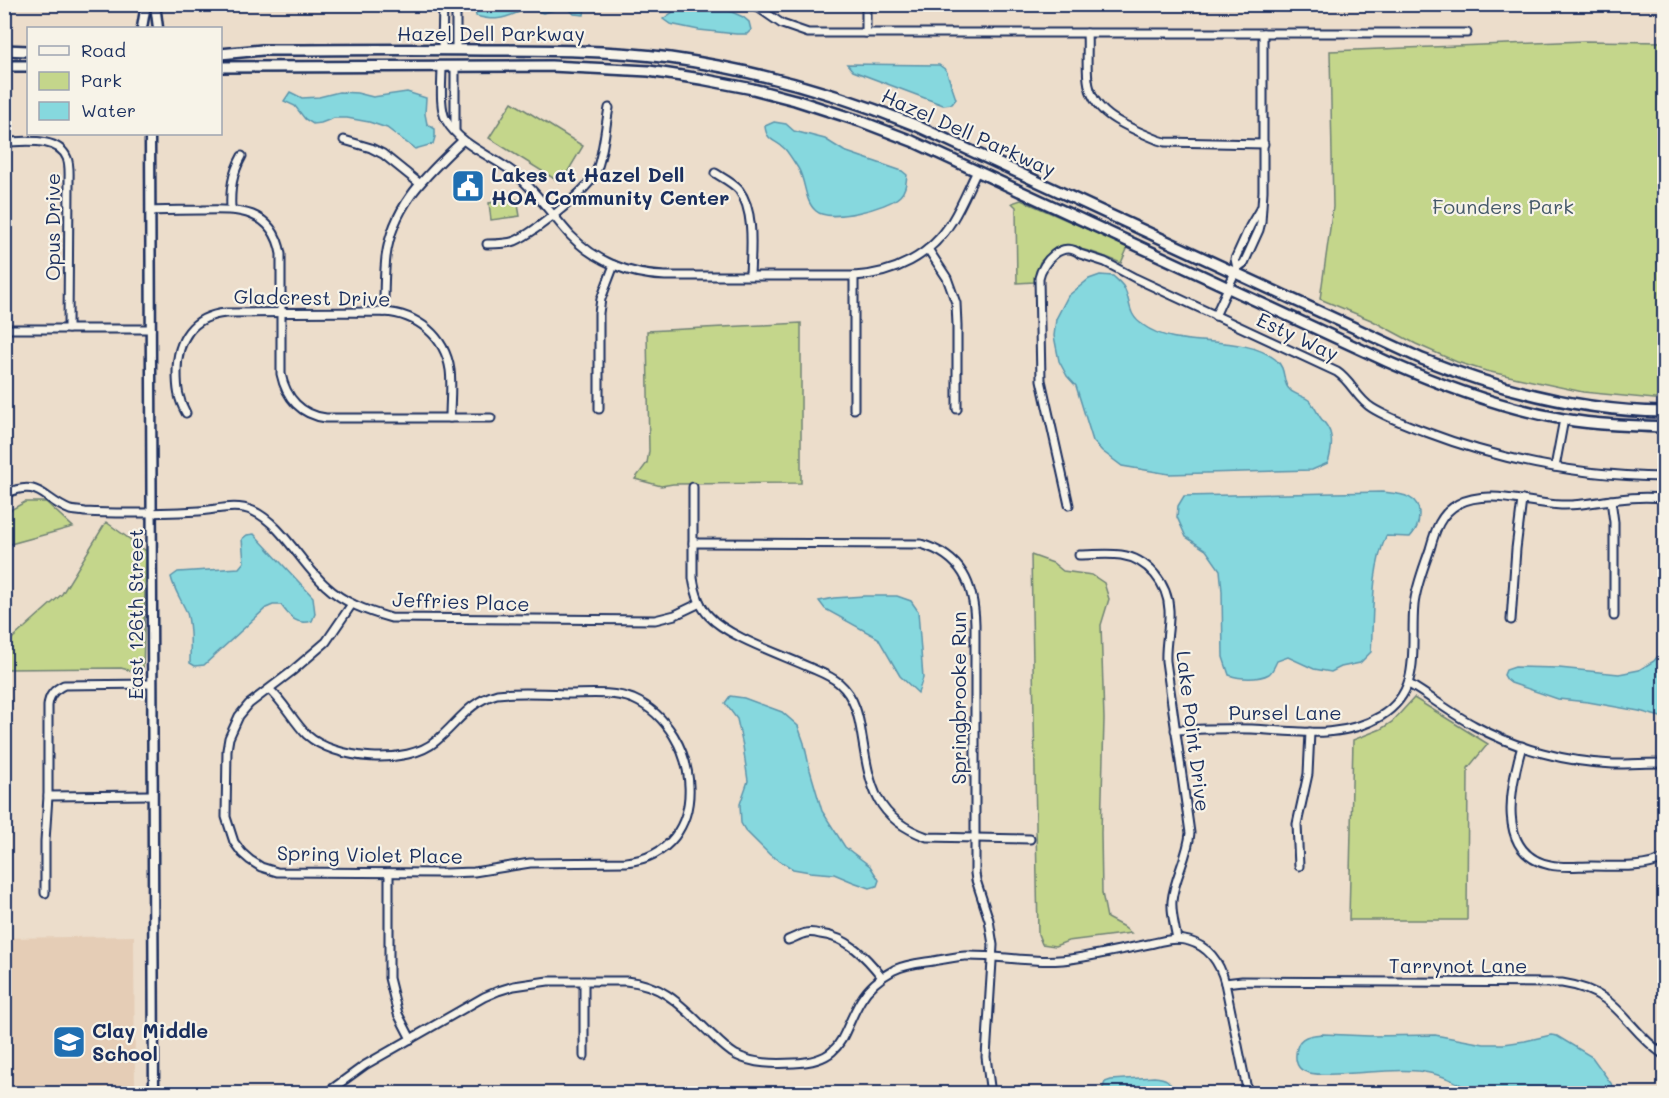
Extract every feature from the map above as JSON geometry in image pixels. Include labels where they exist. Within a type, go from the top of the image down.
[{"type":"main road","points":[[4,50],[27,51]]},
{"type":"main road","name":"Hazel Dell Parkway","points":[[222,54],[262,50],[590,51],[668,58],[750,73],[870,107],[946,138],[1236,270],[1422,360],[1524,394],[1574,404],[1665,412]]},
{"type":"main road","points":[[4,66],[27,66]]},
{"type":"main road","name":"Hazel Dell Parkway","points":[[222,67],[551,66],[607,68],[650,71],[765,92],[835,112],[912,141],[1437,383],[1507,406],[1564,419],[1665,428]]},
{"type":"street","points":[[142,27],[146,4]]},
{"type":"street","points":[[155,4],[158,27]]},
{"type":"street","points":[[442,50],[443,4]]},
{"type":"street","points":[[456,4],[456,50]]},
{"type":"street","points":[[753,4],[782,24],[808,33],[1467,33]]},
{"type":"street","points":[[866,4],[866,33]]},
{"type":"street","points":[[1087,33],[1090,91],[1100,108],[1111,118],[1165,142],[1264,144]]},
{"type":"street","points":[[1215,316],[1236,270],[1235,259],[1250,226],[1262,207],[1263,33]]},
{"type":"street","points":[[442,66],[443,112],[447,123],[463,140],[518,176],[543,200],[578,242],[603,260],[636,272],[657,275],[854,276],[889,270],[908,262],[941,237],[951,223],[977,171]]},
{"type":"street","points":[[455,66],[455,130]]},
{"type":"street","points":[[487,243],[508,243],[517,240],[586,187],[594,176],[602,150],[609,108]]},
{"type":"street","name":"East 126th Street","points":[[150,135],[154,1094]]},
{"type":"street","points":[[344,140],[371,147],[419,183]]},
{"type":"street","points":[[384,312],[386,258],[393,228],[405,202],[419,183],[463,140]]},
{"type":"street","name":"Opus Drive","points":[[4,142],[52,144],[61,149],[69,165],[68,328]]},
{"type":"street","points":[[231,209],[233,177],[242,156]]},
{"type":"street","points":[[716,173],[739,191],[748,209],[750,275]]},
{"type":"street","points":[[151,211],[241,210],[256,216],[270,228],[278,242],[281,254],[280,364],[282,381],[289,396],[303,410],[326,418],[491,418]]},
{"type":"street","points":[[928,249],[947,278],[956,303],[957,409]]},
{"type":"street","name":"Esty Way","points":[[1069,505],[1047,413],[1040,372],[1039,278],[1043,266],[1055,254],[1069,249],[1118,268],[1337,372],[1344,377],[1365,404],[1389,417],[1434,435],[1479,449],[1555,467],[1618,475],[1665,477]]},
{"type":"street","points":[[599,409],[599,313],[601,299],[614,265]]},
{"type":"street","points":[[854,276],[854,409]]},
{"type":"street","name":"Gladcrest Drive","points":[[186,413],[178,394],[177,363],[181,343],[190,329],[205,318],[220,313],[384,312],[418,322],[432,332],[441,345],[450,371],[450,418]]},
{"type":"street","points":[[4,329],[151,329]]},
{"type":"street","points":[[1555,467],[1564,419]]},
{"type":"street","points":[[693,487],[693,578],[700,603],[709,616],[725,629],[821,672],[837,681],[847,691],[859,716],[866,758],[875,792],[890,816],[912,832],[927,837],[1030,839]]},
{"type":"street","name":"Jeffries Place","points":[[5,494],[24,488],[36,490],[72,510],[94,513],[201,511],[238,507],[250,510],[269,521],[325,586],[352,604],[391,618],[655,620],[675,615],[700,603]]},
{"type":"street","name":"Pursel Lane","points":[[1175,730],[1243,729],[1310,732],[1344,730],[1376,719],[1394,705],[1408,684],[1412,669],[1415,603],[1435,530],[1441,519],[1453,507],[1468,500],[1490,498],[1562,505],[1628,498],[1665,498]]},
{"type":"street","points":[[1511,620],[1522,500]]},
{"type":"street","points":[[1611,500],[1614,522],[1614,615]]},
{"type":"street","name":"Springbrooke Run","points":[[693,543],[921,544],[940,551],[951,559],[968,581],[974,607],[976,880],[990,926],[993,945],[986,1057],[991,1094]]},
{"type":"street","name":"Lake Point Drive","points":[[1079,555],[1128,557],[1147,567],[1163,585],[1169,603],[1166,661],[1190,833],[1188,848],[1172,899],[1177,939]]},
{"type":"street","name":"Spring Violet Place","points":[[270,689],[306,734],[320,744],[337,752],[364,756],[403,755],[425,749],[476,702],[497,694],[597,694],[631,698],[643,704],[665,722],[676,736],[681,748],[689,789],[689,805],[679,832],[657,853],[637,860],[515,864],[474,872],[277,872],[261,867],[250,860],[234,842],[226,817],[226,750],[229,738],[239,716],[249,704],[326,642],[352,604]]},
{"type":"street","points":[[45,893],[48,706],[52,693],[57,688],[68,685],[152,684]]},
{"type":"street","points":[[1408,684],[1495,736],[1551,755],[1614,764],[1665,763]]},
{"type":"street","points":[[1299,866],[1296,824],[1308,774],[1310,732]]},
{"type":"street","points":[[1522,746],[1514,778],[1511,818],[1517,842],[1529,855],[1541,862],[1558,866],[1638,866],[1665,859]]},
{"type":"street","points":[[48,796],[153,795]]},
{"type":"street","points":[[388,873],[390,978],[398,1014],[411,1040]]},
{"type":"street","points":[[788,940],[812,932],[841,939],[866,957],[882,977]]},
{"type":"street","points":[[325,1094],[365,1065],[484,997],[514,986],[548,981],[639,982],[667,993],[735,1054],[750,1060],[775,1064],[809,1062],[830,1053],[843,1039],[861,1000],[882,977],[894,970],[918,963],[964,956],[1057,961],[1177,939],[1197,944],[1211,954],[1220,967],[1248,1094]]},
{"type":"street","points":[[584,981],[584,1056]]},
{"type":"street","name":"Tarrynot Lane","points":[[1225,983],[1242,981],[1562,983],[1593,991],[1605,998],[1665,1055]]},
{"type":"shaded area","name":"Clay Middle School","points":[[134,936],[135,1093],[5,1093],[4,938]]},
{"type":"green space","name":"Founders Park","points":[[1584,41],[1664,42],[1664,400],[1583,392],[1486,371],[1457,362],[1416,344],[1371,320],[1320,299],[1333,207],[1330,51]]},
{"type":"green space","points":[[512,102],[583,146],[561,183],[489,138]]},
{"type":"green space","points":[[517,199],[520,216],[491,220],[489,203]]},
{"type":"green space","points":[[1021,200],[1128,247],[1121,263],[1080,249],[1055,248],[1040,262],[1034,282],[1017,283],[1016,207],[1012,203]]},
{"type":"green space","points":[[801,323],[801,483],[661,486],[635,479],[647,463],[649,451],[647,331]]},
{"type":"green space","points":[[25,502],[46,502],[73,527],[7,545],[5,549],[5,513]]},
{"type":"green space","points":[[106,522],[146,551],[143,674],[121,668],[5,669],[5,645],[62,594]]},
{"type":"green space","points":[[1031,555],[1053,563],[1063,571],[1092,575],[1104,583],[1109,599],[1101,625],[1104,719],[1102,893],[1107,918],[1131,933],[1068,941],[1055,946],[1042,944],[1038,934]]},
{"type":"green space","points":[[1414,698],[1488,744],[1468,768],[1467,920],[1349,920],[1353,740],[1392,722]]},
{"type":"water","points":[[474,5],[585,6],[584,15],[574,14],[569,9],[543,13],[530,8],[503,18],[492,19],[476,16]]},
{"type":"water","points":[[683,5],[716,5],[743,17],[749,22],[751,30],[747,34],[736,34],[699,30],[670,24],[663,19]]},
{"type":"water","points":[[847,64],[939,65],[946,70],[956,99],[952,104],[943,105],[853,71]]},
{"type":"water","points":[[290,92],[302,98],[339,92],[373,97],[407,92],[426,98],[427,124],[435,129],[433,144],[415,149],[387,128],[347,118],[334,118],[313,124],[305,119],[295,106],[284,101]]},
{"type":"water","points":[[774,122],[786,124],[794,131],[825,139],[844,151],[902,171],[907,175],[903,191],[893,201],[872,209],[845,215],[823,214],[816,211],[809,202],[798,168],[785,149],[767,135],[765,126]]},
{"type":"water","points":[[1100,275],[1113,276],[1123,286],[1134,316],[1143,325],[1157,333],[1191,340],[1244,346],[1275,359],[1282,367],[1287,387],[1310,401],[1328,428],[1331,450],[1328,463],[1312,470],[1169,474],[1122,466],[1102,451],[1093,441],[1076,386],[1067,376],[1059,361],[1054,336],[1056,319],[1068,296],[1089,279]]},
{"type":"water","points":[[1382,492],[1412,499],[1418,508],[1419,519],[1410,537],[1386,536],[1375,579],[1371,652],[1360,663],[1341,667],[1331,672],[1314,669],[1288,657],[1277,661],[1272,671],[1265,676],[1249,678],[1229,675],[1223,657],[1220,570],[1206,550],[1186,537],[1177,517],[1178,506],[1184,496]]},
{"type":"water","points":[[254,534],[313,597],[315,614],[312,621],[298,621],[291,617],[281,605],[273,605],[266,608],[204,665],[195,666],[190,663],[189,619],[171,577],[178,572],[239,568],[244,562],[242,539]]},
{"type":"water","points":[[864,596],[897,596],[911,601],[918,611],[923,678],[918,693],[900,676],[878,638],[825,609],[819,601]]},
{"type":"water","points":[[1664,648],[1664,718],[1639,711],[1558,699],[1511,683],[1504,675],[1506,670],[1515,667],[1559,668],[1619,674],[1639,670],[1654,661]]},
{"type":"water","points":[[730,696],[744,698],[782,712],[798,726],[822,811],[845,847],[870,866],[879,880],[877,886],[870,888],[834,874],[793,869],[770,855],[745,830],[741,823],[740,804],[748,781],[737,719],[725,703]]},
{"type":"water","points":[[1323,1034],[1435,1035],[1484,1044],[1504,1044],[1551,1035],[1557,1036],[1592,1057],[1618,1093],[1473,1093],[1456,1082],[1423,1072],[1407,1070],[1312,1074],[1304,1071],[1296,1061],[1296,1051],[1301,1040],[1307,1036]]},
{"type":"water","points":[[1154,1077],[1167,1080],[1173,1093],[1101,1093],[1105,1082],[1111,1080]]},
{"type":"place","name":"Lakes at Hazel Dell HOA Community Center","points":[[468,186]]},
{"type":"place","name":"Clay Middle School","points":[[69,1042]]}]
